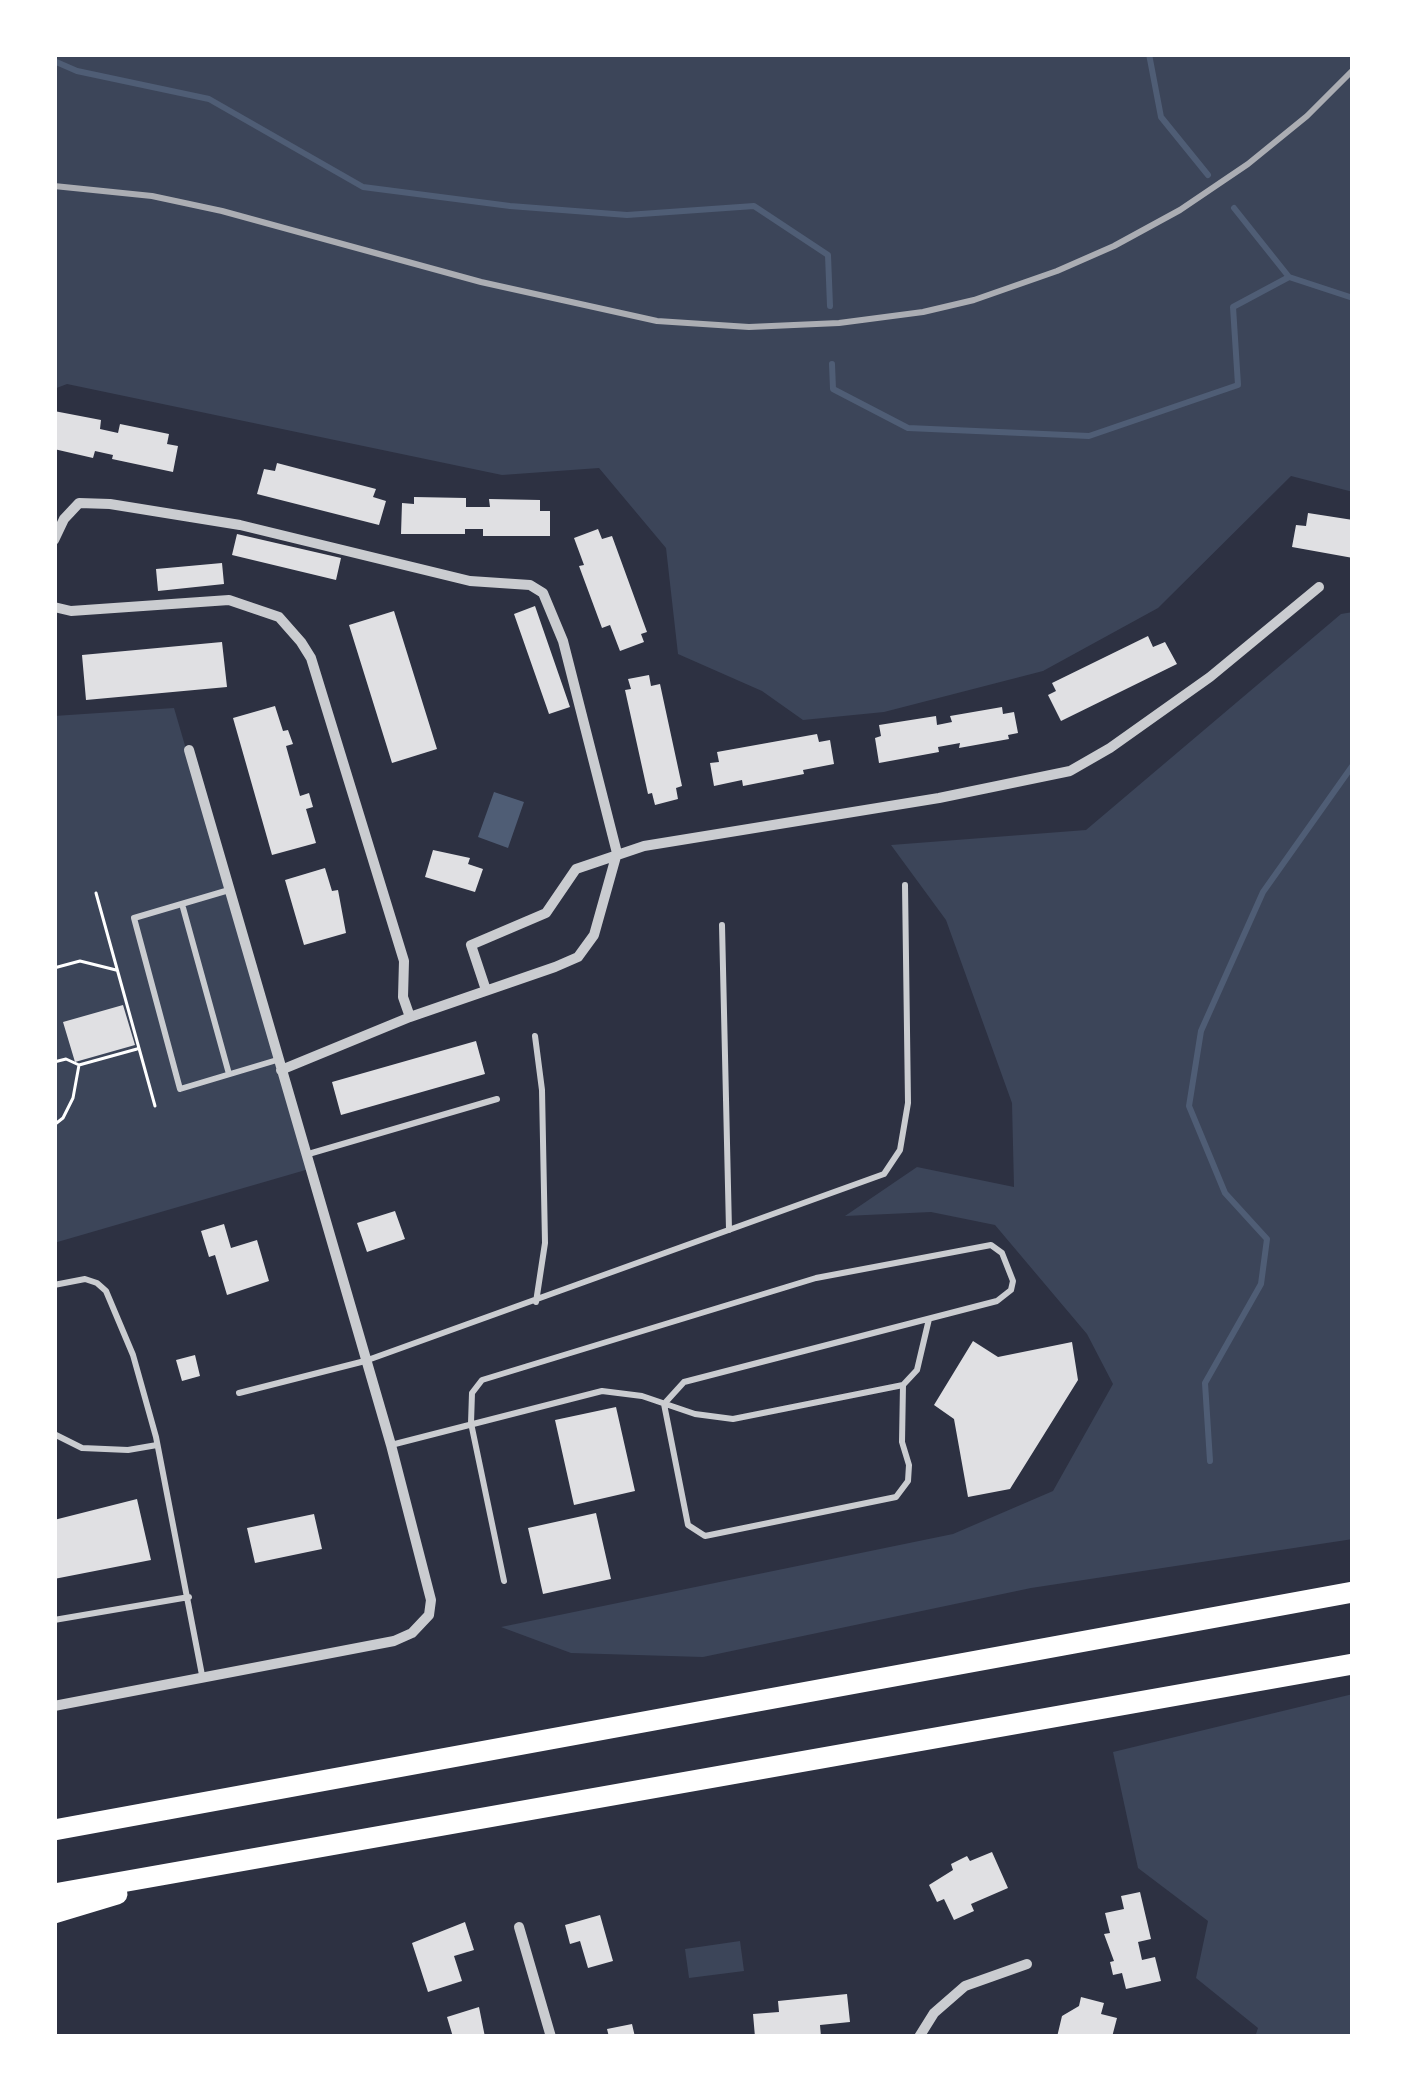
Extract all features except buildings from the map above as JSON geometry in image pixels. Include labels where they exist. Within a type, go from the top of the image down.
[{"type":"highway","points":[[54,1830],[1353,1592]]},
{"type":"highway","points":[[54,1894],[1353,1664]]},
{"type":"highway","points":[[54,1913],[207,1867]]},
{"type":"street","points":[[54,541],[79,502],[110,504],[240,526],[470,581],[530,585],[543,593],[562,641],[617,853],[594,935],[578,957],[279,1065]]},
{"type":"street","points":[[486,990],[471,945],[546,913],[576,869],[617,853],[1070,771],[1210,677],[1319,587]]},
{"type":"street","points":[[54,607],[71,611],[229,600],[279,617],[301,642],[311,658],[404,962],[403,997],[410,1018]]},
{"type":"street","points":[[54,1706],[394,1641],[430,1615],[431,1600],[392,1445],[189,750]]},
{"type":"street","points":[[519,1927],[550,2037]]},
{"type":"street","points":[[919,2037],[934,2013],[965,1986],[1028,1964]]},
{"type":"lane","points":[[239,1393],[365,1361],[884,1174],[900,1150],[908,1103],[905,885]]},
{"type":"lane","points":[[229,890],[134,918],[180,1089],[279,1065]]},
{"type":"lane","points":[[182,904],[230,1074]]},
{"type":"lane","points":[[722,925],[730,1230]]},
{"type":"lane","points":[[535,1036],[542,1090],[545,1243],[536,1302]]},
{"type":"lane","points":[[305,1155],[497,1099]]},
{"type":"lane","points":[[505,1581],[471,1423],[472,1393],[482,1380],[816,1279],[978,1246],[991,1245],[1002,1253],[1013,1281],[1012,1290],[997,1301],[684,1382],[664,1404]]},
{"type":"lane","points":[[54,1285],[85,1279],[106,1291],[133,1355],[157,1445],[203,1678]]},
{"type":"lane","points":[[392,1445],[602,1391],[733,1419],[903,1385],[917,1370],[929,1319]]},
{"type":"lane","points":[[664,1404],[688,1525],[705,1536],[896,1497],[908,1481],[909,1465],[902,1442],[903,1385]]},
{"type":"lane","points":[[54,1434],[82,1448],[128,1450],[157,1445]]},
{"type":"lane","points":[[54,1620],[189,1597]]},
{"type":"path","points":[[96,893],[155,1106]]},
{"type":"path","points":[[54,968],[80,961],[117,970]]},
{"type":"path","points":[[54,1062],[67,1059],[79,1065],[139,1048]]},
{"type":"path","points":[[54,1126],[73,1098],[79,1065]]},
{"type":"shaded area","points":[[54,54],[1353,54],[1353,492],[1291,476],[1158,608],[1043,671],[884,712],[803,720],[762,691],[678,654],[666,548],[599,468],[502,475],[67,384],[54,389]]},
{"type":"shaded area","points":[[1353,612],[1353,1539],[1031,1588],[703,1657],[571,1653],[501,1627],[953,1534],[1053,1491],[1113,1384],[1087,1334],[995,1225],[931,1212],[845,1216],[917,1167],[1014,1187],[1012,1103],[946,920],[891,845],[1086,830],[1341,614]]},
{"type":"shaded area","points":[[174,708],[309,1169],[54,1243],[54,716]]},
{"type":"shaded area","points":[[494,792],[524,802],[508,848],[478,837]]},
{"type":"shaded area","points":[[1353,1694],[1353,2037],[1255,2037],[1258,2028],[1196,1978],[1208,1921],[1138,1868],[1113,1752]]},
{"type":"shaded area","points":[[740,1941],[744,1971],[689,1978],[685,1949]]},
{"type":"waterway","points":[[1149,54],[1161,117],[1208,175]]},
{"type":"waterway","points":[[54,61],[77,71],[209,99],[363,187],[627,215],[754,206],[828,255],[830,306]]},
{"type":"waterway","points":[[1234,208],[1289,277],[1353,298]]},
{"type":"waterway","points":[[832,364],[833,389],[908,428],[1089,436],[1238,385],[1233,307],[1289,277]]},
{"type":"waterway","points":[[1210,1461],[1205,1383],[1261,1284],[1267,1239],[1225,1193],[1189,1106],[1201,1031],[1263,892],[1353,765]]},
{"type":"railway","points":[[54,186],[152,196],[222,211],[481,282],[657,321],[749,327],[839,323],[974,300],[1114,246],[1180,210],[1248,164],[1353,70]]}]
